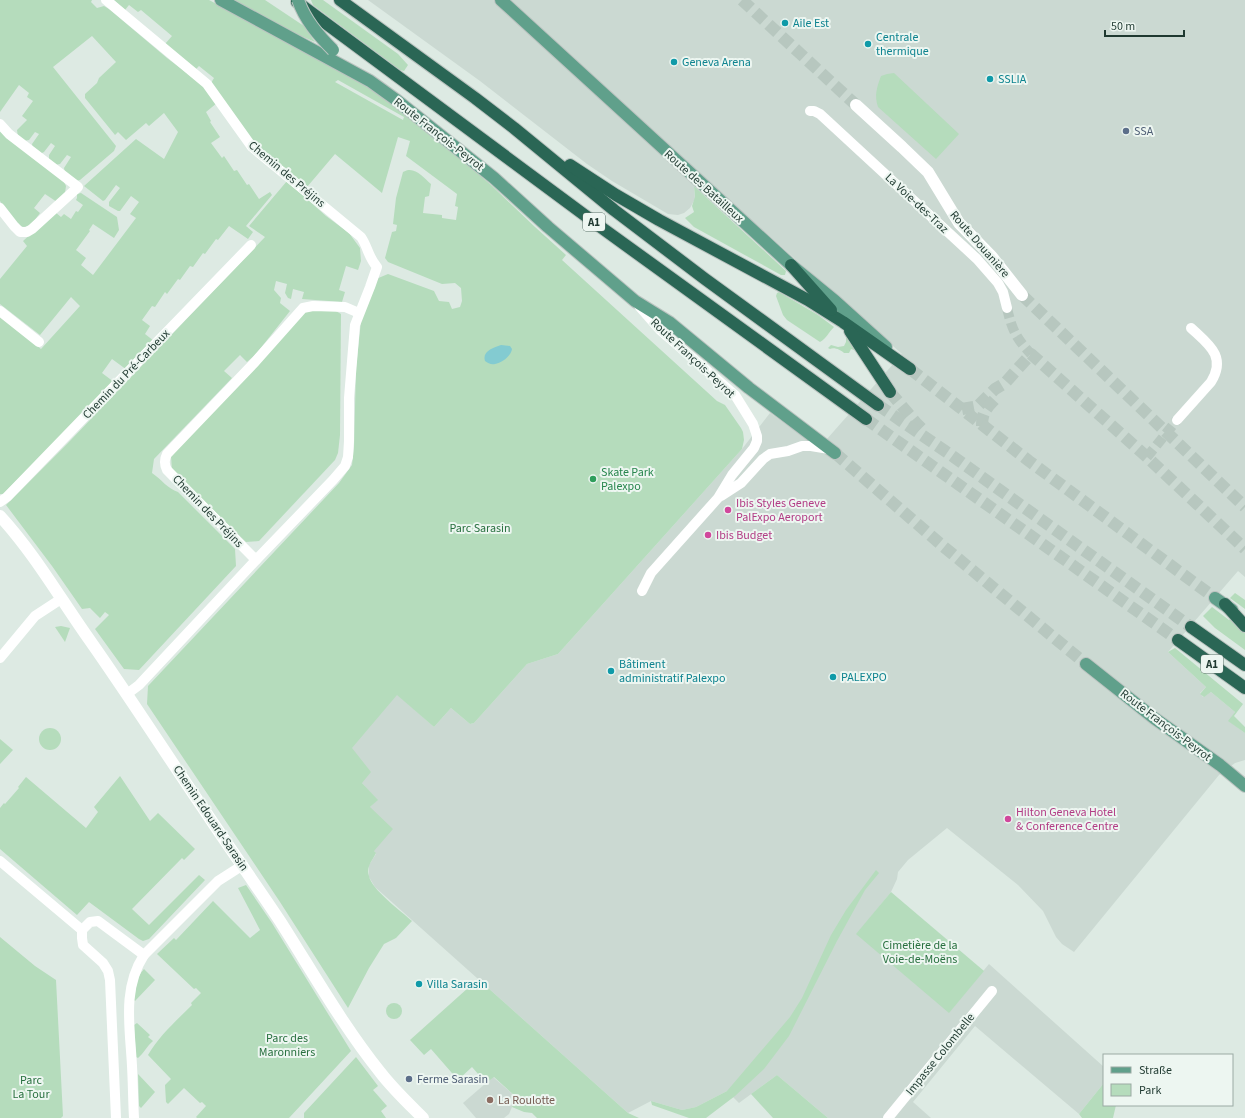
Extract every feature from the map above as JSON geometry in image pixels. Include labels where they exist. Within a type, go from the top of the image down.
[{"type":"highway","name":"A1","points":[[295,0],[614,237],[866,419]]},
{"type":"highway","name":"A1","points":[[340,0],[434,67],[514,128],[626,219],[878,405]]},
{"type":"highway","points":[[514,128],[616,195],[659,220],[808,300],[843,322],[910,369]]},
{"type":"highway","points":[[791,265],[843,322],[890,392]]},
{"type":"highway","points":[[1220,601],[1245,626]]},
{"type":"highway","name":"A1","points":[[1191,626],[1245,665]]},
{"type":"highway","name":"A1","points":[[1178,640],[1245,688]]},
{"type":"main road","name":"Route François-Peyrot","points":[[221,0],[370,81],[395,99],[494,178],[548,227],[635,301],[668,322],[755,393],[832,451]]},
{"type":"main road","points":[[298,0],[312,27],[333,50],[370,81]]},
{"type":"main road","name":"Route des Batailleux","points":[[501,0],[791,265],[835,301],[910,369]]},
{"type":"main road","points":[[1220,601],[1245,618]]},
{"type":"main road","name":"Route François-Peyrot","points":[[1086,664],[1154,718],[1220,765],[1245,786]]},
{"type":"main road","points":[[1220,765],[1245,778]]},
{"type":"street","name":"Chemin des Préjins","points":[[106,0],[207,84],[252,147],[361,237],[365,243],[371,260],[377,267],[359,313],[356,325],[349,398],[348,457],[344,466],[333,480],[139,685],[127,694]]},
{"type":"street","name":"Route Douanière","points":[[856,105],[928,172],[959,223],[992,257],[1022,295]]},
{"type":"street","name":"La Voie-des-Traz","points":[[810,111],[820,114],[977,259],[998,283],[1003,292],[1008,308]]},
{"type":"street","points":[[0,124],[9,134],[78,187],[27,232],[20,232],[0,208]]},
{"type":"street","name":"Chemin du Pré-Carbeux","points":[[0,502],[18,486],[251,245]]},
{"type":"street","name":"Route François-Peyrot","points":[[635,301],[660,330],[735,395],[755,429],[757,436],[757,441],[754,448],[732,475],[718,498],[652,573],[642,591]]},
{"type":"street","name":"Chemin des Préjins","points":[[256,560],[167,470],[164,460],[167,454],[255,362],[303,308],[313,306],[345,307],[359,313]]},
{"type":"street","points":[[0,311],[39,342]]},
{"type":"street","points":[[1178,420],[1211,382],[1218,365],[1216,356],[1211,347],[1191,328]]},
{"type":"street","name":"Route François-Peyrot","points":[[718,498],[740,483],[763,458],[770,454],[788,451],[802,446],[811,446],[832,451]]},
{"type":"street","name":"Chemin Edouard-Sarasin","points":[[0,516],[25,545],[127,694],[243,865],[361,1047],[380,1073],[423,1118]]},
{"type":"street","points":[[0,658],[35,616],[61,599]]},
{"type":"street","points":[[0,861],[82,930]]},
{"type":"street","points":[[134,1118],[129,995],[137,965],[144,955],[218,881],[243,865]]},
{"type":"street","points":[[116,1118],[110,980],[108,971],[103,963],[84,945],[82,930],[90,922],[98,921],[144,955]]},
{"type":"street","name":"Impasse Colombelle","points":[[888,1118],[992,991]]},
{"type":"shaded area","points":[[368,0],[1245,0],[1245,577],[1238,571],[1168,652],[1206,687],[1200,693],[1203,697],[1211,692],[1235,712],[1229,721],[1245,733],[1245,760],[1235,763],[1219,775],[1074,952],[1062,944],[1056,937],[1043,911],[1018,885],[947,828],[908,860],[898,872],[897,879],[891,892],[870,918],[949,1012],[989,964],[1103,1066],[1103,1084],[1079,1114],[975,1026],[913,1102],[931,1118],[828,1118],[777,1075],[739,1103],[727,1091],[696,1107],[682,1110],[651,1101],[628,1113],[375,887],[369,877],[369,865],[376,854],[374,851],[370,807],[377,800],[362,783],[351,748],[397,694],[434,727],[451,708],[470,724],[474,723],[527,664],[558,654],[742,449],[770,413],[819,448],[902,354],[701,175],[694,187],[695,199],[690,208],[684,213],[678,215],[668,214],[612,181],[587,164],[480,81]]},
{"type":"shaded area","name":"La Roulotte","points":[[493,1077],[515,1096],[512,1107],[509,1114],[504,1118],[476,1118],[463,1103]]},
{"type":"green space","points":[[0,0],[92,0],[91,2],[97,8],[104,6],[109,9],[167,58],[204,86],[217,103],[206,112],[211,121],[210,122],[220,137],[211,143],[222,158],[224,156],[234,171],[237,170],[247,185],[249,184],[259,199],[270,192],[272,195],[246,226],[253,232],[248,239],[229,226],[218,240],[216,239],[205,254],[203,253],[193,267],[190,266],[180,280],[178,279],[167,294],[165,292],[155,307],[152,306],[142,320],[150,326],[145,334],[154,341],[127,370],[112,359],[102,373],[114,382],[3,494],[0,494],[0,316],[41,349],[80,306],[71,297],[40,335],[0,304],[0,279],[27,246],[23,241],[55,212],[61,217],[64,214],[71,219],[76,211],[78,212],[83,205],[76,200],[77,194],[81,193],[117,217],[119,230],[114,238],[93,224],[89,230],[90,231],[76,250],[86,258],[81,265],[93,275],[136,218],[130,214],[139,202],[131,196],[120,211],[118,211],[109,206],[109,202],[120,188],[116,185],[103,201],[84,186],[136,139],[164,159],[178,132],[164,113],[149,126],[146,123],[126,140],[118,132],[115,135],[85,98],[85,94],[116,62],[92,36],[53,67],[116,146],[114,151],[80,180],[76,181],[65,173],[64,168],[71,157],[67,155],[60,164],[55,165],[49,161],[49,155],[55,146],[51,143],[44,152],[40,154],[33,149],[32,144],[39,134],[35,132],[29,140],[24,141],[18,137],[17,130],[27,120],[22,116],[33,101],[27,97],[29,93],[19,85],[0,112]]},
{"type":"green space","name":"Parc Sarasin","points":[[114,0],[209,0],[340,70],[375,92],[417,123],[491,185],[566,255],[562,260],[717,401],[725,405],[743,432],[744,440],[742,449],[558,654],[527,664],[474,723],[470,724],[451,708],[434,727],[397,695],[352,748],[371,772],[362,783],[378,800],[370,807],[393,829],[374,851],[376,853],[369,867],[369,876],[381,894],[412,921],[396,938],[384,944],[369,968],[348,1008],[280,902],[147,704],[148,686],[339,483],[352,465],[354,447],[356,368],[361,321],[376,279],[388,274],[434,291],[439,301],[449,302],[452,309],[460,307],[462,301],[461,288],[455,283],[442,284],[388,262],[385,258],[392,232],[396,231],[397,225],[393,224],[396,198],[403,172],[407,170],[415,171],[422,175],[431,184],[429,196],[425,197],[423,213],[442,215],[442,218],[456,220],[458,207],[455,206],[457,194],[406,156],[410,141],[398,137],[382,193],[335,154],[307,187],[251,140],[211,83],[214,78],[199,66],[196,69],[165,44],[172,36],[141,10],[138,12],[129,5],[125,10]],"holes":[[[338,80],[404,117],[403,120],[335,82]]]},
{"type":"green space","points":[[234,0],[265,0],[304,26],[315,42],[294,33]]},
{"type":"green space","points":[[311,0],[323,0],[398,54],[408,65],[404,71],[400,70],[313,5]]},
{"type":"green space","points":[[894,73],[959,134],[936,159],[878,107],[876,95],[881,76]]},
{"type":"green space","points":[[0,129],[63,180],[66,186],[65,193],[57,202],[45,194],[34,208],[40,213],[31,225],[24,227],[19,226],[15,222],[0,201]]},
{"type":"green space","points":[[287,181],[326,216],[349,233],[360,248],[361,261],[358,270],[346,266],[339,290],[345,292],[342,302],[302,299],[304,292],[293,289],[291,299],[288,298],[285,293],[287,284],[276,281],[274,290],[281,298],[280,303],[290,311],[256,354],[247,362],[240,355],[224,371],[232,378],[154,459],[152,473],[174,491],[178,492],[235,549],[236,566],[139,670],[124,669],[95,629],[109,615],[105,612],[100,618],[90,608],[82,609],[6,505],[68,443],[265,237],[249,226]]},
{"type":"green space","points":[[694,186],[786,271],[785,275],[781,275],[694,227],[685,218],[694,212],[692,206],[695,197]]},
{"type":"green space","points":[[779,292],[818,315],[834,327],[820,342],[787,320],[783,315],[776,296]]},
{"type":"green space","points":[[306,310],[334,310],[341,314],[340,435],[338,453],[335,460],[259,541],[246,542],[172,470],[171,456]]},
{"type":"green space","points":[[846,336],[856,349],[851,349],[849,353],[844,353],[837,349],[828,348],[831,345],[838,347],[844,346]]},
{"type":"green space","points":[[1235,593],[1245,600],[1245,609],[1230,598]]},
{"type":"green space","points":[[1212,607],[1229,620],[1232,618],[1245,631],[1245,650],[1215,628],[1203,616]]},
{"type":"green space","points":[[61,626],[70,628],[65,642],[55,627]]},
{"type":"green space","points":[[1175,648],[1243,704],[1234,716],[1245,727],[1245,733],[1228,721],[1235,712],[1211,692],[1204,697],[1200,694],[1206,687],[1168,652]]},
{"type":"green space","points":[[46,728],[54,728],[61,735],[61,743],[54,750],[46,750],[39,743],[39,735]]},
{"type":"green space","points":[[0,739],[13,750],[0,764]]},
{"type":"green space","points":[[120,776],[150,821],[158,813],[195,849],[184,860],[182,858],[132,909],[149,925],[199,875],[205,880],[149,939],[143,941],[89,902],[77,915],[0,849],[0,808],[19,788],[18,787],[26,777],[86,828],[98,812],[94,807]]},
{"type":"green space","points":[[876,870],[879,873],[865,890],[837,941],[789,1036],[764,1069],[735,1096],[706,1118],[689,1118],[652,1105],[651,1101],[682,1110],[696,1107],[727,1091],[790,1017],[802,998],[831,935],[846,910]]},
{"type":"green space","name":"Parc des Maronniers","points":[[246,885],[272,923],[351,1051],[289,1118],[197,1118],[196,1117],[206,1106],[202,1102],[200,1103],[184,1088],[168,1104],[166,1102],[165,1085],[171,1079],[148,1055],[163,1035],[192,1005],[191,1003],[201,993],[196,988],[194,989],[157,954],[174,938],[176,940],[213,901],[250,938],[260,930],[238,888]]},
{"type":"green space","name":"Cimetière de la Voie-de-Moëns","points":[[891,892],[984,971],[949,1013],[856,934]]},
{"type":"green space","name":"Parc La Tour","points":[[0,937],[35,966],[56,980],[63,1116],[61,1118],[0,1118]]},
{"type":"green space","points":[[144,969],[155,980],[135,1001],[138,979]]},
{"type":"green space","points":[[478,979],[628,1113],[639,1118],[537,1118],[532,1113],[524,1112],[512,1107],[515,1096],[494,1077],[486,1083],[472,1067],[458,1080],[431,1049],[424,1055],[410,1040]]},
{"type":"green space","points":[[391,1003],[397,1003],[402,1008],[400,1017],[397,1019],[391,1019],[386,1014],[386,1008]]},
{"type":"green space","points":[[137,1023],[150,1035],[148,1037],[153,1041],[138,1058],[136,1057],[134,1025]]},
{"type":"green space","points":[[356,1057],[378,1086],[373,1090],[387,1106],[381,1111],[386,1118],[304,1118],[304,1113]]},
{"type":"green space","points":[[138,1074],[155,1092],[141,1108],[139,1106]]},
{"type":"green space","points":[[777,1075],[828,1118],[773,1118],[751,1094]]},
{"type":"green space","points":[[1103,1084],[1103,1106],[1116,1106],[1113,1118],[1082,1118],[1079,1114]]},
{"type":"water","points":[[501,345],[510,346],[512,349],[506,359],[495,364],[485,361],[484,358],[487,352]]},
{"type":"tunnel","points":[[742,0],[856,105]]},
{"type":"tunnel","points":[[1022,295],[1245,507]]},
{"type":"tunnel","points":[[1007,308],[1015,333],[1031,354]]},
{"type":"tunnel","points":[[962,409],[978,406],[995,389],[1005,383],[1031,354],[1147,457],[1245,549]]},
{"type":"tunnel","points":[[910,369],[1029,461],[1215,598]]},
{"type":"tunnel","points":[[890,392],[922,429]]},
{"type":"tunnel","points":[[982,426],[985,411],[995,399]]},
{"type":"tunnel","points":[[878,405],[951,455],[1191,627]]},
{"type":"tunnel","points":[[866,419],[1178,640]]},
{"type":"tunnel","points":[[1147,457],[1177,420]]},
{"type":"tunnel","points":[[835,453],[944,547],[1086,664]]},
{"type":"place","name":"Aile Est","points":[[785,23]]},
{"type":"place","name":"Centrale thermique","points":[[868,44]]},
{"type":"place","name":"Geneva Arena","points":[[674,62]]},
{"type":"place","name":"SSLIA","points":[[990,79]]},
{"type":"place","name":"SSA","points":[[1126,131]]},
{"type":"place","name":"Skate Park Palexpo","points":[[593,479]]},
{"type":"place","name":"Ibis Styles Geneve PalExpo Aeroport","points":[[728,510]]},
{"type":"place","name":"Ibis Budget","points":[[708,535]]},
{"type":"place","name":"Bâtiment administratif Palexpo","points":[[611,671]]},
{"type":"place","name":"PALEXPO","points":[[833,677]]},
{"type":"place","name":"Hilton Geneva Hotel & Conference Centre","points":[[1008,819]]},
{"type":"place","name":"Villa Sarasin","points":[[419,984]]},
{"type":"place","name":"Ferme Sarasin","points":[[409,1079]]},
{"type":"place","name":"La Roulotte","points":[[490,1100]]}]
